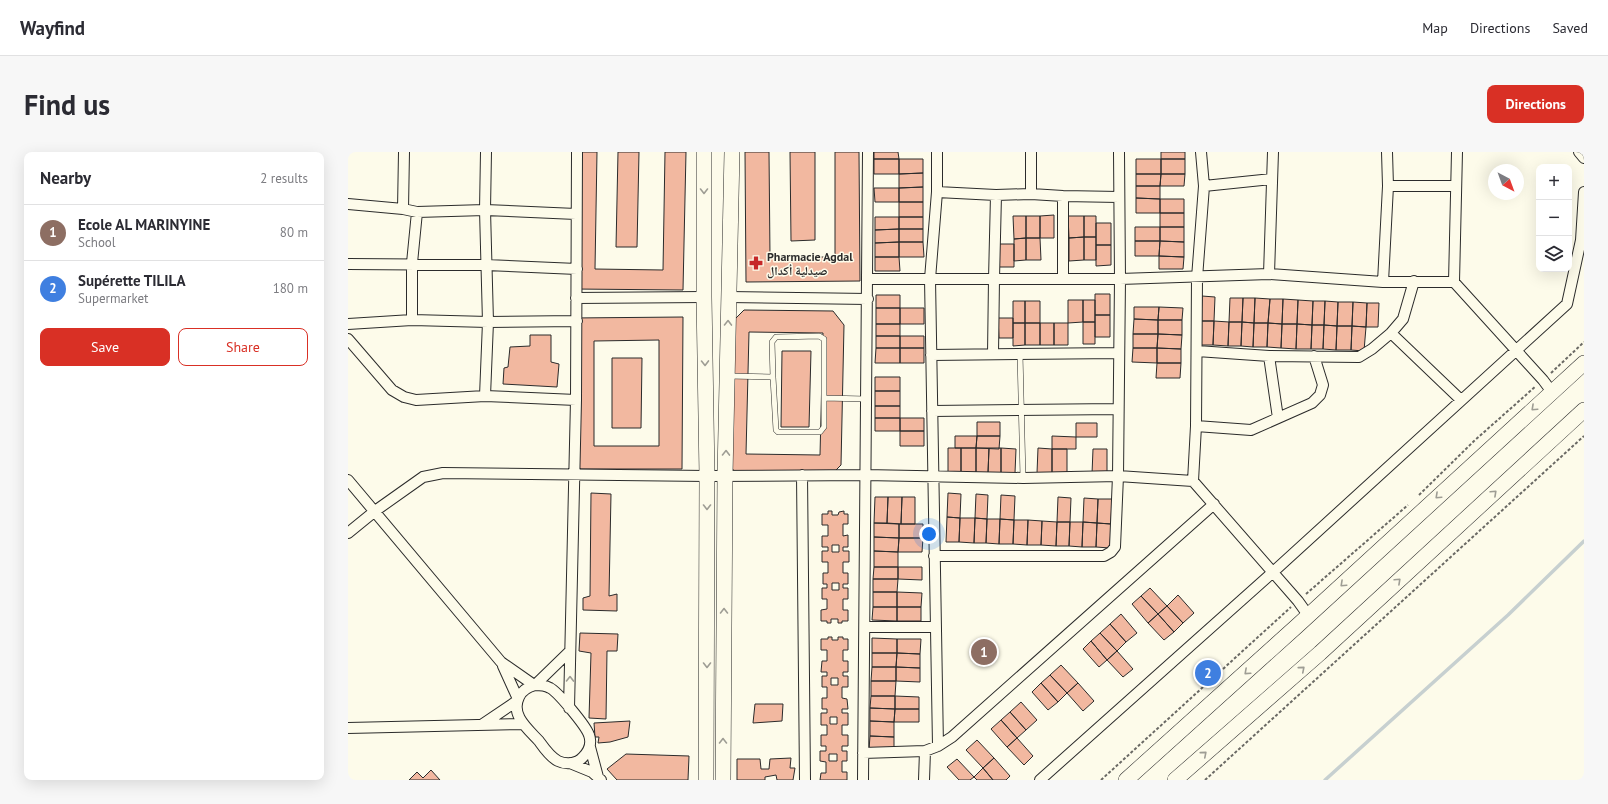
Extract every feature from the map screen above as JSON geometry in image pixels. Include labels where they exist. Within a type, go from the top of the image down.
[{"type":"street","points":[[403,209],[404,152]]},
{"type":"street","points":[[485,396],[488,322],[485,210],[486,152]]},
{"type":"street","points":[[569,708],[576,400],[577,152]]},
{"type":"street","points":[[704,152],[704,297],[707,476],[706,780]]},
{"type":"street","points":[[723,780],[725,476],[732,152]]},
{"type":"street","points":[[863,780],[868,152]]},
{"type":"street","points":[[937,152],[937,192],[930,278],[938,746]]},
{"type":"street","points":[[1030,152],[1031,194]]},
{"type":"street","points":[[934,556],[1104,556],[1111,552],[1115,547],[1118,476],[1120,279],[1119,152]]},
{"type":"street","points":[[1193,481],[1196,426],[1197,278],[1204,186],[1201,152]]},
{"type":"street","points":[[1269,274],[1273,152]]},
{"type":"street","points":[[1383,282],[1388,186],[1387,152]]},
{"type":"street","points":[[1457,152],[1454,282],[1547,386]]},
{"type":"street","points":[[1579,152],[1584,158]]},
{"type":"street","points":[[1204,186],[1272,179]]},
{"type":"street","points":[[1388,186],[1456,186]]},
{"type":"street","points":[[937,192],[996,195],[1031,194],[1063,196],[1119,196]]},
{"type":"street","points":[[1040,780],[1272,573],[1567,304],[1581,240],[1584,192]]},
{"type":"street","points":[[993,354],[996,195]]},
{"type":"street","points":[[1063,196],[1063,279]]},
{"type":"street","points":[[348,204],[403,209],[417,212],[485,210],[576,214]]},
{"type":"street","points":[[412,320],[412,264],[417,212]]},
{"type":"street","points":[[348,264],[486,265],[577,269]]},
{"type":"street","points":[[868,279],[1120,279],[1197,278],[1269,274],[1383,282],[1454,282]]},
{"type":"street","points":[[1197,351],[1269,356],[1359,357],[1372,349],[1391,333],[1403,319],[1414,281]]},
{"type":"street","points":[[576,298],[704,297]]},
{"type":"street","points":[[729,297],[868,299]]},
{"type":"street","points":[[348,324],[412,320],[488,322],[577,321]]},
{"type":"street","points":[[1391,333],[1461,400]]},
{"type":"street","points":[[348,339],[392,390],[404,397],[416,400],[485,396],[576,400]]},
{"type":"street","points":[[931,355],[1119,353]]},
{"type":"street","points":[[1269,356],[1278,418]]},
{"type":"street","points":[[1196,426],[1251,430],[1312,403],[1320,395],[1323,385],[1314,356]]},
{"type":"street","points":[[1126,780],[1308,616],[1547,386],[1584,363]]},
{"type":"street","points":[[932,411],[1118,409]]},
{"type":"street","points":[[1175,780],[1326,648],[1584,410]]},
{"type":"street","points":[[348,533],[375,511],[423,477],[442,474],[707,476],[866,475],[1023,478],[1118,476],[1193,481],[1298,601],[1308,616]]},
{"type":"street","points":[[802,475],[805,780]]},
{"type":"street","points":[[348,480],[501,662],[535,685],[551,688],[586,728],[590,740],[590,747],[600,778]]},
{"type":"street","points":[[863,753],[925,751],[938,746],[958,732],[1214,504]]},
{"type":"street","points":[[865,627],[936,627]]},
{"type":"street","points":[[481,725],[517,700],[524,690],[535,685],[570,651]]},
{"type":"street","points":[[501,662],[517,700],[517,713],[523,724],[553,758],[585,769],[600,778]]},
{"type":"street","points":[[348,728],[523,724]]},
{"type":"street","points":[[570,763],[582,758],[590,747]]},
{"type":"street","points":[[924,780],[925,751]]},
{"type":"lane","points":[[819,336],[824,339],[824,398],[824,427],[820,432],[778,432],[775,428],[772,342],[776,337],[819,336]]},
{"type":"lane","points":[[1020,354],[1023,478]]},
{"type":"lane","points":[[727,376],[773,377]]},
{"type":"lane","points":[[824,398],[866,399]]},
{"type":"path","points":[[1414,499],[1474,441],[1547,386],[1584,342]]},
{"type":"path","points":[[1205,780],[1584,436]]},
{"type":"path","points":[[1102,780],[1298,601],[1408,504]]},
{"type":"building","points":[[576,152],[597,152],[595,269],[663,270],[665,152],[686,152],[683,290],[574,289]]},
{"type":"building","points":[[618,152],[639,152],[637,247],[616,247]]},
{"type":"building","points":[[745,152],[769,152],[770,257],[835,257],[835,152],[859,152],[860,281],[746,282]]},
{"type":"building","points":[[790,152],[815,152],[815,240],[791,241]]},
{"type":"building","points":[[874,152],[898,152],[899,159],[874,159]]},
{"type":"building","points":[[1161,152],[1185,152],[1185,159],[1161,159]]},
{"type":"building","points":[[874,159],[899,159],[899,174],[874,174]]},
{"type":"building","points":[[899,159],[923,159],[923,173],[899,174]]},
{"type":"building","points":[[1136,159],[1161,159],[1161,174],[1136,174]]},
{"type":"building","points":[[1161,159],[1185,159],[1185,174],[1161,174]]},
{"type":"building","points":[[923,173],[923,187],[899,188],[899,174]]},
{"type":"building","points":[[1136,174],[1161,174],[1160,186],[1136,186]]},
{"type":"building","points":[[1161,174],[1185,174],[1184,186],[1160,186]]},
{"type":"building","points":[[1136,186],[1160,186],[1160,199],[1136,198]]},
{"type":"building","points":[[923,187],[923,202],[899,202],[899,188]]},
{"type":"building","points":[[874,188],[899,188],[899,202],[875,202]]},
{"type":"building","points":[[1136,198],[1160,199],[1160,213],[1136,213]]},
{"type":"building","points":[[1160,199],[1184,199],[1184,213],[1160,213]]},
{"type":"building","points":[[899,202],[923,202],[923,217],[899,217]]},
{"type":"building","points":[[1160,213],[1184,213],[1184,227],[1160,227]]},
{"type":"building","points":[[1054,215],[1054,238],[1040,238],[1040,216]]},
{"type":"building","points":[[1013,216],[1026,216],[1026,238],[1014,239]]},
{"type":"building","points":[[1026,216],[1040,216],[1040,238],[1026,238]]},
{"type":"building","points":[[1068,216],[1084,216],[1084,237],[1069,238]]},
{"type":"building","points":[[1084,216],[1096,216],[1096,237],[1084,237]]},
{"type":"building","points":[[875,217],[899,217],[899,229],[875,230]]},
{"type":"building","points":[[899,217],[923,217],[923,229],[899,229]]},
{"type":"building","points":[[1096,223],[1111,223],[1111,245],[1096,245]]},
{"type":"building","points":[[1135,227],[1160,227],[1160,241],[1135,241]]},
{"type":"building","points":[[1160,227],[1184,227],[1184,242],[1160,241]]},
{"type":"building","points":[[899,229],[923,229],[923,242],[899,242]]},
{"type":"building","points":[[899,229],[899,242],[875,243],[875,230]]},
{"type":"building","points":[[1084,237],[1096,237],[1096,260],[1084,260]]},
{"type":"building","points":[[1084,237],[1084,260],[1069,261],[1069,238]]},
{"type":"building","points":[[1026,238],[1040,238],[1041,260],[1026,260]]},
{"type":"building","points":[[1026,238],[1026,260],[1014,261],[1014,239]]},
{"type":"building","points":[[1135,241],[1160,241],[1159,256],[1135,256]]},
{"type":"building","points":[[1160,241],[1184,242],[1184,257],[1159,256]]},
{"type":"building","points":[[899,242],[923,242],[924,257],[899,257]]},
{"type":"building","points":[[899,242],[899,257],[875,257],[875,243]]},
{"type":"building","points":[[999,244],[1014,244],[1014,267],[999,267]]},
{"type":"building","points":[[1096,245],[1111,245],[1111,265],[1096,266]]},
{"type":"building","points":[[1159,256],[1184,257],[1183,269],[1159,269]]},
{"type":"building","points":[[875,257],[899,257],[900,271],[875,271]]},
{"type":"building","points":[[1095,294],[1110,294],[1110,315],[1095,315]]},
{"type":"building","points":[[876,295],[900,295],[900,308],[876,308]]},
{"type":"building","points":[[1202,296],[1215,297],[1214,321],[1201,321]]},
{"type":"building","points":[[1230,298],[1243,298],[1242,322],[1229,322]]},
{"type":"building","points":[[1243,298],[1255,298],[1254,323],[1242,322]]},
{"type":"building","points":[[1255,298],[1270,299],[1268,323],[1254,323]]},
{"type":"building","points":[[1270,299],[1283,299],[1282,324],[1268,323]]},
{"type":"building","points":[[1283,299],[1298,300],[1297,324],[1282,324]]},
{"type":"building","points":[[1068,300],[1083,300],[1083,322],[1068,323]]},
{"type":"building","points":[[1083,300],[1095,300],[1095,322],[1083,322]]},
{"type":"building","points":[[1298,300],[1313,301],[1312,325],[1297,324]]},
{"type":"building","points":[[1013,301],[1025,301],[1025,323],[1013,323]]},
{"type":"building","points":[[1025,301],[1040,301],[1040,323],[1025,323]]},
{"type":"building","points":[[1313,301],[1325,301],[1324,325],[1312,325]]},
{"type":"building","points":[[1325,301],[1338,302],[1337,326],[1324,325]]},
{"type":"building","points":[[1338,302],[1353,302],[1352,326],[1337,326]]},
{"type":"building","points":[[1353,302],[1367,303],[1366,327],[1352,326]]},
{"type":"building","points":[[1367,303],[1379,303],[1378,327],[1366,327]]},
{"type":"building","points":[[1134,307],[1159,307],[1158,320],[1134,319]]},
{"type":"building","points":[[1159,307],[1183,308],[1182,320],[1158,320]]},
{"type":"building","points":[[876,308],[900,308],[900,324],[876,324]]},
{"type":"building","points":[[900,308],[924,308],[924,324],[900,324]]},
{"type":"building","points":[[744,310],[833,311],[844,325],[841,465],[831,475],[739,474],[728,466],[730,324]],"holes":[[[749,332],[823,333],[820,455],[746,454]]]},
{"type":"building","points":[[1095,315],[1110,315],[1110,337],[1095,337]]},
{"type":"building","points":[[683,317],[682,469],[571,469],[572,318]],"holes":[[[659,340],[659,446],[594,446],[594,341]]]},
{"type":"building","points":[[998,318],[1013,318],[1013,338],[999,338]]},
{"type":"building","points":[[1134,319],[1158,320],[1158,334],[1133,334]]},
{"type":"building","points":[[1158,320],[1182,320],[1182,335],[1158,334]]},
{"type":"building","points":[[1201,321],[1214,321],[1213,345],[1200,345]]},
{"type":"building","points":[[1214,321],[1229,322],[1228,346],[1213,345]]},
{"type":"building","points":[[1083,322],[1095,322],[1095,344],[1083,344]]},
{"type":"building","points":[[1229,322],[1242,322],[1241,346],[1228,346]]},
{"type":"building","points":[[1242,322],[1254,323],[1253,347],[1241,346]]},
{"type":"building","points":[[1013,323],[1025,323],[1025,345],[1013,346]]},
{"type":"building","points":[[1025,323],[1040,323],[1040,345],[1025,345]]},
{"type":"building","points":[[1040,323],[1054,323],[1054,345],[1040,345]]},
{"type":"building","points":[[1054,323],[1068,323],[1068,345],[1054,345]]},
{"type":"building","points":[[1254,323],[1268,323],[1267,347],[1253,347]]},
{"type":"building","points":[[1268,323],[1282,324],[1281,348],[1267,347]]},
{"type":"building","points":[[876,324],[900,324],[900,336],[876,336]]},
{"type":"building","points":[[1282,324],[1297,324],[1296,349],[1281,348]]},
{"type":"building","points":[[1297,324],[1312,325],[1311,349],[1296,349]]},
{"type":"building","points":[[1312,325],[1324,325],[1323,349],[1311,349]]},
{"type":"building","points":[[1324,325],[1337,326],[1336,350],[1323,349]]},
{"type":"building","points":[[1337,326],[1352,326],[1351,350],[1336,350]]},
{"type":"building","points":[[1352,326],[1366,327],[1364,351],[1351,350]]},
{"type":"building","points":[[1133,334],[1158,334],[1157,348],[1133,348]]},
{"type":"building","points":[[1158,334],[1182,335],[1181,349],[1157,348]]},
{"type":"building","points":[[530,335],[551,335],[551,362],[559,364],[557,387],[503,384],[504,368],[508,367],[510,347],[530,346]]},
{"type":"building","points":[[876,336],[900,336],[900,348],[876,348]]},
{"type":"building","points":[[900,336],[924,336],[924,348],[900,348]]},
{"type":"building","points":[[876,348],[900,348],[900,363],[875,363]]},
{"type":"building","points":[[900,348],[924,348],[924,363],[900,363]]},
{"type":"building","points":[[1133,348],[1157,348],[1157,363],[1132,362]]},
{"type":"building","points":[[1157,348],[1181,349],[1181,363],[1157,363]]},
{"type":"building","points":[[782,351],[811,351],[809,427],[781,427]]},
{"type":"building","points":[[612,358],[642,358],[641,428],[612,428]]},
{"type":"building","points":[[1157,363],[1181,363],[1180,378],[1156,378]]},
{"type":"building","points":[[875,377],[900,377],[900,391],[875,391]]},
{"type":"building","points":[[875,391],[900,391],[900,406],[875,406]]},
{"type":"building","points":[[875,406],[900,406],[900,418],[875,418]]},
{"type":"building","points":[[875,418],[900,418],[900,431],[875,431]]},
{"type":"building","points":[[900,418],[924,418],[924,431],[900,431]]},
{"type":"building","points":[[977,422],[1000,422],[1000,436],[977,436]]},
{"type":"building","points":[[1076,423],[1097,423],[1097,437],[1076,437]]},
{"type":"building","points":[[900,431],[924,431],[924,446],[900,446]]},
{"type":"building","points":[[955,436],[977,436],[976,448],[955,448]]},
{"type":"building","points":[[977,436],[1000,436],[999,449],[976,448]]},
{"type":"building","points":[[1052,436],[1076,437],[1076,449],[1052,449]]},
{"type":"building","points":[[948,448],[961,448],[961,472],[948,472]]},
{"type":"building","points":[[961,448],[976,448],[976,473],[961,472]]},
{"type":"building","points":[[976,448],[989,448],[988,473],[976,473]]},
{"type":"building","points":[[989,448],[1001,448],[1001,473],[988,473]]},
{"type":"building","points":[[1001,448],[1016,449],[1015,473],[1001,473]]},
{"type":"building","points":[[1038,448],[1052,449],[1052,473],[1037,473]]},
{"type":"building","points":[[1052,449],[1067,449],[1067,473],[1052,473]]},
{"type":"building","points":[[1093,449],[1107,449],[1107,474],[1092,474]]},
{"type":"building","points":[[591,493],[611,494],[609,596],[617,594],[617,611],[583,610],[583,598],[590,596]]},
{"type":"building","points":[[948,493],[961,494],[960,518],[947,517]]},
{"type":"building","points":[[976,494],[988,495],[987,519],[975,518]]},
{"type":"building","points":[[1001,495],[1015,496],[1014,520],[1000,519]]},
{"type":"building","points":[[875,497],[888,497],[887,523],[874,523]]},
{"type":"building","points":[[888,497],[902,497],[901,524],[887,523]]},
{"type":"building","points":[[902,497],[915,497],[915,524],[901,524]]},
{"type":"building","points":[[1058,497],[1071,498],[1070,522],[1057,522]]},
{"type":"building","points":[[1084,498],[1098,499],[1097,523],[1083,522]]},
{"type":"building","points":[[1098,499],[1112,499],[1111,524],[1097,523]]},
{"type":"building","points":[[828,511],[832,511],[832,515],[838,515],[839,512],[844,511],[844,514],[848,514],[848,524],[843,524],[843,536],[848,535],[848,547],[843,547],[843,551],[849,551],[849,562],[843,562],[843,573],[848,573],[848,584],[843,584],[843,588],[848,588],[848,599],[843,599],[843,610],[848,610],[848,621],[842,621],[842,623],[838,623],[838,619],[831,619],[831,623],[821,621],[821,610],[827,609],[827,599],[822,599],[822,588],[827,588],[827,584],[823,584],[823,573],[828,573],[828,562],[822,562],[822,551],[828,551],[828,547],[822,547],[822,536],[828,536],[828,525],[822,525],[822,514],[828,514]],"holes":[[[832,545],[839,545],[839,552],[832,552]],[[832,583],[839,583],[839,590],[832,590]]]},
{"type":"building","points":[[947,517],[960,518],[959,542],[946,542]]},
{"type":"building","points":[[960,518],[975,518],[974,543],[959,542]]},
{"type":"building","points":[[975,518],[987,519],[986,543],[974,543]]},
{"type":"building","points":[[987,519],[1000,519],[999,544],[986,543]]},
{"type":"building","points":[[1000,519],[1014,520],[1013,544],[999,544]]},
{"type":"building","points":[[1014,520],[1028,520],[1027,545],[1013,544]]},
{"type":"building","points":[[1028,520],[1042,521],[1041,545],[1027,545]]},
{"type":"building","points":[[1042,521],[1057,522],[1056,546],[1041,545]]},
{"type":"building","points":[[1057,522],[1070,522],[1069,546],[1056,546]]},
{"type":"building","points":[[1070,522],[1083,522],[1082,547],[1069,546]]},
{"type":"building","points":[[1083,522],[1097,523],[1096,547],[1082,547]]},
{"type":"building","points":[[874,523],[899,524],[899,538],[874,537]]},
{"type":"building","points":[[1097,523],[1111,524],[1110,548],[1096,547]]},
{"type":"building","points":[[899,524],[923,524],[923,538],[899,538]]},
{"type":"building","points":[[874,537],[899,538],[898,552],[874,551]]},
{"type":"building","points":[[899,538],[923,538],[922,552],[898,552]]},
{"type":"building","points":[[874,551],[898,552],[898,567],[874,567]]},
{"type":"building","points":[[874,567],[898,567],[898,579],[873,579]]},
{"type":"building","points":[[898,567],[922,567],[922,580],[898,579]]},
{"type":"building","points":[[873,579],[898,579],[897,592],[873,592]]},
{"type":"building","points":[[1150,588],[1167,606],[1158,614],[1141,596]]},
{"type":"building","points":[[873,592],[897,592],[897,607],[873,607]]},
{"type":"building","points":[[897,592],[922,593],[921,607],[897,607]]},
{"type":"building","points":[[1178,595],[1194,613],[1183,623],[1167,606]]},
{"type":"building","points":[[1141,596],[1158,614],[1148,623],[1132,604]]},
{"type":"building","points":[[1167,606],[1183,623],[1174,632],[1158,614]]},
{"type":"building","points":[[873,607],[897,607],[897,621],[872,620]]},
{"type":"building","points":[[897,607],[921,607],[921,621],[897,621]]},
{"type":"building","points":[[1121,614],[1137,633],[1126,642],[1110,624]]},
{"type":"building","points":[[1158,614],[1174,632],[1164,640],[1148,623]]},
{"type":"building","points":[[1110,624],[1126,642],[1117,651],[1100,633]]},
{"type":"building","points":[[580,633],[618,634],[617,651],[607,651],[606,719],[589,718],[591,653],[579,651]]},
{"type":"building","points":[[1100,633],[1117,651],[1107,660],[1091,641]]},
{"type":"building","points":[[828,637],[832,637],[832,640],[838,640],[838,637],[843,637],[843,639],[848,639],[848,650],[843,650],[843,661],[848,661],[848,672],[843,672],[843,676],[848,676],[848,687],[842,687],[842,698],[847,699],[848,709],[842,709],[842,713],[848,713],[848,725],[842,725],[842,735],[848,735],[848,746],[842,746],[842,751],[847,751],[847,761],[842,761],[842,772],[847,772],[847,780],[820,780],[821,773],[826,773],[826,762],[820,761],[820,751],[826,751],[826,746],[821,746],[821,735],[827,735],[827,725],[821,725],[821,713],[827,713],[827,709],[822,709],[822,698],[827,698],[827,687],[822,687],[822,676],[827,676],[827,672],[821,672],[822,661],[827,661],[827,650],[821,650],[821,639],[828,639]],"holes":[[[831,678],[838,678],[838,685],[831,685]],[[830,717],[837,717],[837,724],[830,724]],[[829,754],[837,754],[837,761],[829,761]]]},
{"type":"building","points":[[872,638],[897,639],[897,653],[872,653]]},
{"type":"building","points":[[897,639],[921,639],[920,654],[897,653]]},
{"type":"building","points":[[1091,641],[1107,660],[1099,667],[1083,649]]},
{"type":"building","points":[[1117,651],[1133,669],[1123,677],[1107,660]]},
{"type":"building","points":[[872,653],[897,653],[896,667],[872,667]]},
{"type":"building","points":[[897,653],[920,654],[920,668],[896,667]]},
{"type":"building","points":[[1061,665],[1078,683],[1067,693],[1050,675]]},
{"type":"building","points":[[872,667],[896,667],[896,681],[871,681]]},
{"type":"building","points":[[896,667],[920,668],[920,682],[896,681]]},
{"type":"building","points":[[1050,675],[1067,693],[1058,702],[1041,683]]},
{"type":"building","points":[[871,681],[896,681],[895,696],[871,696]]},
{"type":"building","points":[[1041,683],[1058,702],[1048,710],[1032,692]]},
{"type":"building","points":[[1078,683],[1094,701],[1083,711],[1067,693]]},
{"type":"building","points":[[871,696],[895,696],[895,709],[870,708]]},
{"type":"building","points":[[895,696],[919,697],[919,709],[895,709]]},
{"type":"building","points":[[1021,702],[1037,720],[1026,730],[1010,712]]},
{"type":"building","points":[[755,704],[783,704],[782,721],[753,723]]},
{"type":"building","points":[[870,708],[895,709],[894,722],[870,721]]},
{"type":"building","points":[[895,709],[919,709],[919,722],[894,722]]},
{"type":"building","points":[[1010,712],[1026,730],[1017,738],[1001,720]]},
{"type":"building","points":[[1001,720],[1017,738],[1007,747],[991,729]]},
{"type":"building","points":[[630,721],[628,737],[610,742],[598,743],[599,737],[595,737],[594,723]]},
{"type":"building","points":[[870,721],[894,722],[894,737],[870,736]]},
{"type":"building","points":[[870,736],[894,737],[894,750],[869,750]]},
{"type":"building","points":[[1017,738],[1033,756],[1024,765],[1007,747]]},
{"type":"building","points":[[977,740],[994,758],[983,768],[966,750]]},
{"type":"building","points":[[626,754],[689,756],[688,780],[617,780],[607,769]]},
{"type":"building","points":[[791,758],[790,768],[795,768],[793,780],[777,780],[776,775],[765,777],[765,780],[737,780],[737,759],[760,759],[761,769],[769,769],[770,759]]},
{"type":"building","points":[[994,758],[1010,776],[1006,780],[993,780],[983,768]]},
{"type":"building","points":[[957,759],[974,777],[970,780],[959,780],[947,767]]},
{"type":"building","points":[[983,768],[993,780],[977,780],[974,777]]},
{"type":"building","points":[[431,770],[440,780],[409,780],[417,772],[423,778]]},
{"type":"waterway","points":[[1325,780],[1508,615],[1584,541]]},
{"type":"place","name":"Pharmacie Agdal صيدلية أكدال","points":[[756,263]]},
{"type":"place","name":"Ecole AL MARINYINE","points":[[984,652]]},
{"type":"place","name":"Supérette TILILA","points":[[1208,673]]}]
